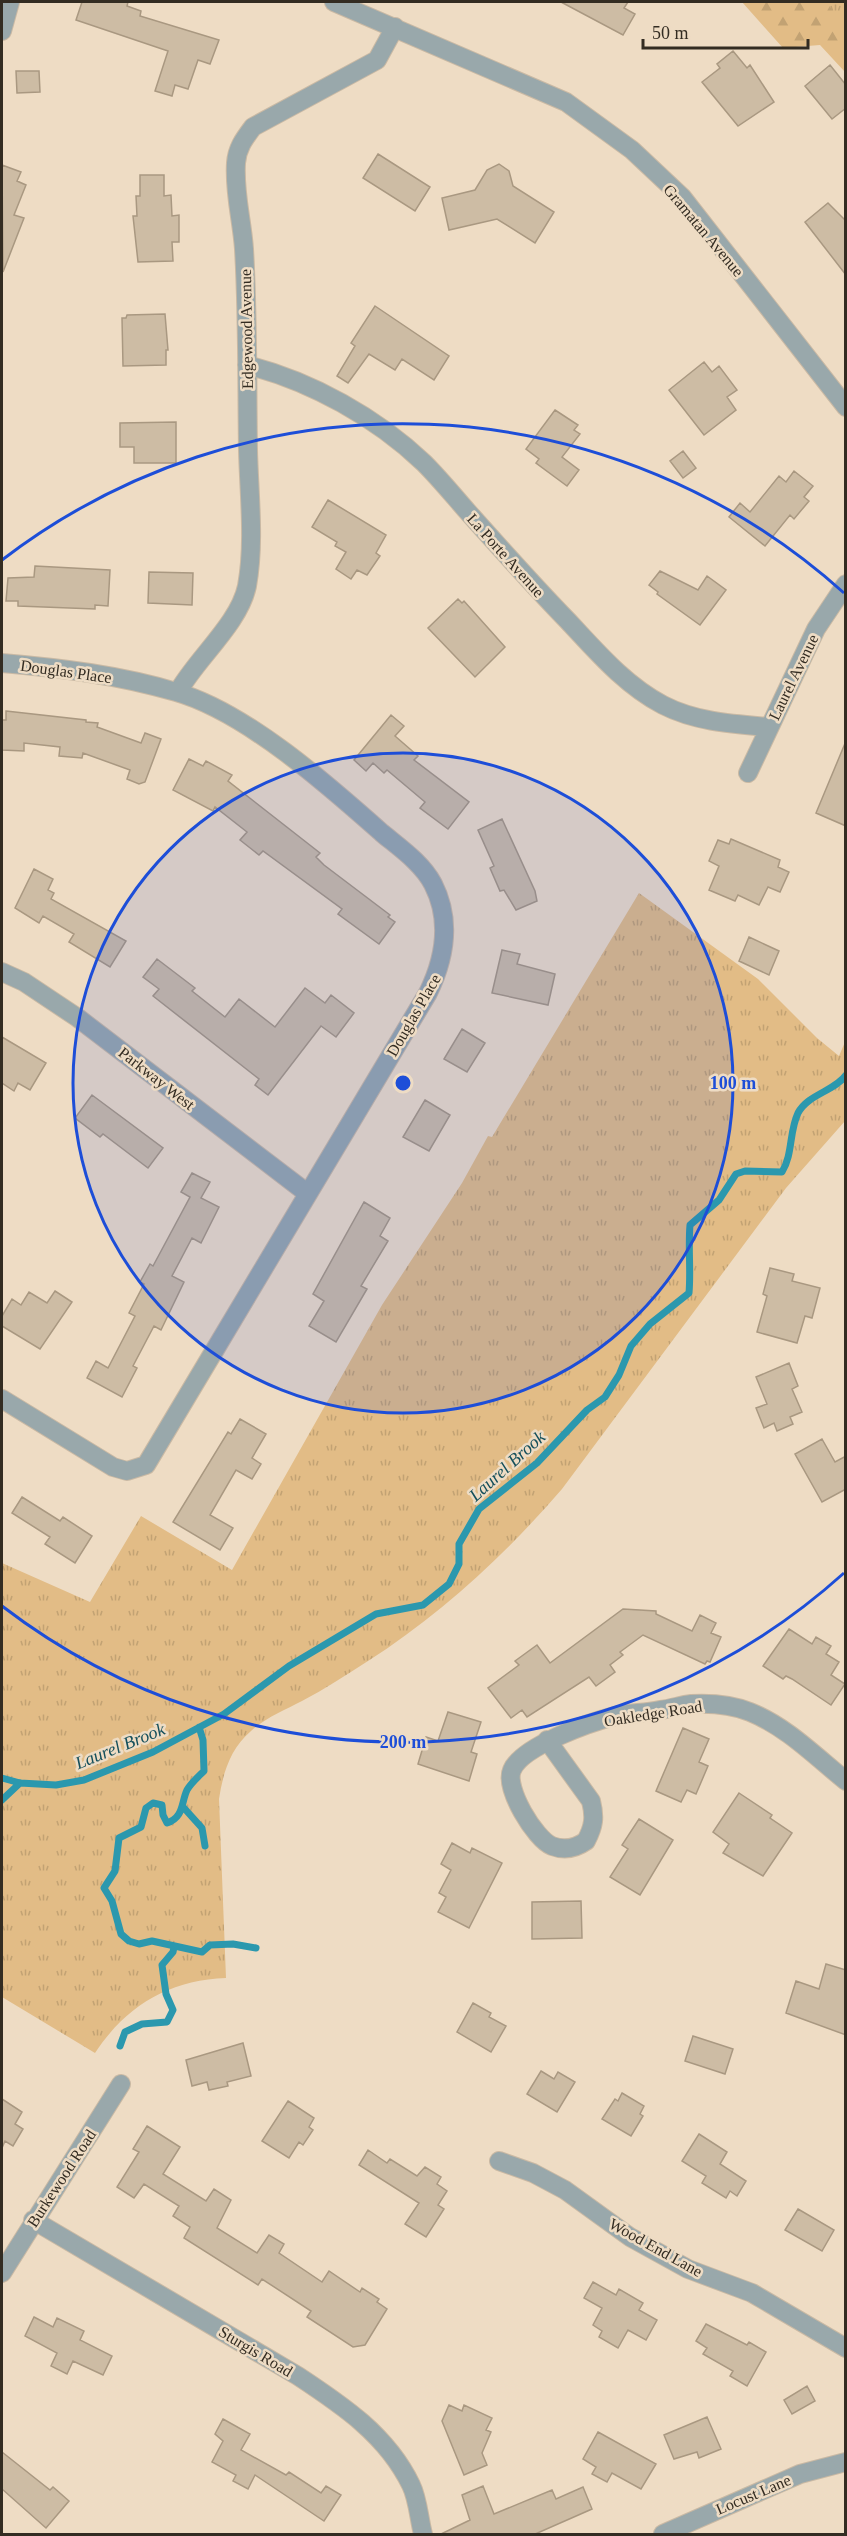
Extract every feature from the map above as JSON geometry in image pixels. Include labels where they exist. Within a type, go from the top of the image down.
[{"type":"street","points":[[2,32],[10,2]]},
{"type":"street","name":"Gramatan Avenue","points":[[334,2],[566,102],[632,150],[682,197],[846,407]]},
{"type":"street","name":"Edgewood Avenue","points":[[177,692],[189,672],[226,628],[246,588],[250,547],[242,221],[236,193],[236,162],[239,146],[253,128],[377,60],[395,27]]},
{"type":"street","name":"La Porte Avenue","points":[[247,365],[278,373],[323,393],[385,431],[424,463],[542,594],[606,661],[636,687],[663,705],[697,718],[769,727]]},
{"type":"street","name":"Laurel Avenue","points":[[748,773],[816,629],[846,584]]},
{"type":"street","name":"Douglas Place","points":[[2,663],[108,675],[177,692],[219,711],[276,747],[362,815],[420,866],[433,885],[444,917],[445,946],[439,970],[428,993],[146,1465],[137,1470],[113,1467],[2,1399]]},
{"type":"street","name":"Parkway West","points":[[2,972],[24,982],[78,1018],[307,1193]]},
{"type":"street","name":"Oakledge Road","points":[[547,1740],[591,1801],[594,1812],[594,1821],[586,1841],[572,1848],[552,1846],[543,1840],[511,1790],[511,1771],[516,1763],[547,1740],[615,1716],[688,1704],[713,1704],[748,1711],[782,1728],[846,1781]]},
{"type":"street","name":"Burkewood Road","points":[[2,2273],[33,2220],[121,2084]]},
{"type":"street","name":"Wood End Lane","points":[[499,2161],[533,2173],[565,2190],[630,2236],[659,2253],[688,2269],[752,2293],[846,2348]]},
{"type":"street","name":"Sturgis Road","points":[[33,2220],[298,2376],[339,2403],[371,2429],[397,2461],[412,2487],[423,2535]]},
{"type":"street","name":"Locust Lane","points":[[663,2535],[800,2474],[846,2462]]},
{"type":"green space","points":[[742,2],[845,2],[845,72],[820,45],[783,48]]},
{"type":"green space","points":[[827,2],[845,2],[845,30]]},
{"type":"green space","points":[[639,893],[758,979],[817,1038],[839,1056],[845,1042],[845,1121],[786,1188],[562,1489],[518,1537],[471,1582],[421,1624],[327,1687],[262,1722],[244,1738],[229,1762],[219,1799],[226,1978],[186,1984],[151,1999],[121,2022],[95,2053],[2,1997],[2,1563],[90,1602],[141,1516],[232,1570],[382,1305],[462,1183],[488,1136],[492,1137]]},
{"type":"building","points":[[82,2],[128,2],[127,6],[141,11],[140,16],[219,40],[210,64],[198,60],[188,89],[175,85],[172,96],[155,91],[168,51],[76,20]]},
{"type":"building","points":[[561,2],[628,2],[624,8],[635,14],[623,35]]},
{"type":"building","points":[[733,51],[747,68],[750,65],[774,102],[738,126],[702,82],[720,68],[717,64]]},
{"type":"building","points":[[830,65],[846,85],[846,108],[832,119],[805,86]]},
{"type":"building","points":[[16,71],[39,71],[40,92],[17,93]]},
{"type":"building","points":[[378,154],[430,187],[415,211],[363,178]]},
{"type":"building","points":[[499,164],[509,171],[513,186],[554,212],[535,243],[497,219],[449,230],[442,198],[475,190],[487,170]]},
{"type":"building","points":[[2,165],[21,172],[17,181],[26,185],[14,215],[24,218],[3,272]]},
{"type":"building","points":[[140,175],[164,175],[164,196],[171,195],[172,216],[179,215],[179,242],[172,242],[173,261],[138,262],[133,216],[137,216],[136,196],[140,196]]},
{"type":"building","points":[[828,203],[846,221],[846,275],[805,222]]},
{"type":"building","points":[[375,306],[449,356],[434,380],[402,359],[395,370],[369,354],[348,383],[337,376],[355,346],[351,343]]},
{"type":"building","points":[[165,314],[168,350],[166,350],[166,365],[123,366],[122,318],[126,318],[127,315]]},
{"type":"building","points":[[704,362],[712,372],[719,366],[737,390],[727,397],[736,410],[704,435],[669,390]]},
{"type":"building","points":[[555,410],[578,425],[574,430],[580,434],[562,457],[579,470],[567,486],[536,463],[539,459],[526,449]]},
{"type":"building","points":[[176,422],[176,463],[134,463],[134,447],[120,447],[120,423]]},
{"type":"building","points":[[683,451],[696,468],[683,478],[670,461]]},
{"type":"building","points":[[794,471],[813,486],[804,497],[809,501],[794,519],[790,515],[765,546],[729,517],[740,503],[750,512],[779,476],[786,482]]},
{"type":"building","points":[[328,500],[386,535],[376,553],[380,556],[367,575],[357,570],[351,579],[336,569],[346,552],[335,546],[337,542],[312,527]]},
{"type":"building","points":[[35,566],[110,570],[108,606],[95,605],[95,609],[18,606],[18,601],[6,601],[8,578],[34,577]]},
{"type":"building","points":[[660,571],[698,590],[707,576],[726,590],[700,625],[657,594],[658,592],[649,585]]},
{"type":"building","points":[[149,572],[193,573],[192,605],[148,603]]},
{"type":"building","points":[[458,599],[462,603],[464,601],[505,647],[475,677],[428,628]]},
{"type":"building","points":[[6,711],[86,720],[86,722],[98,723],[97,727],[141,743],[145,733],[161,739],[145,782],[139,784],[127,779],[130,770],[83,753],[82,758],[59,756],[60,747],[24,743],[24,751],[2,750],[2,720],[6,720]]},
{"type":"building","points":[[391,715],[404,726],[395,736],[418,756],[414,760],[469,802],[448,829],[420,808],[425,802],[387,770],[384,773],[373,763],[366,771],[354,760]]},
{"type":"building","points":[[846,741],[846,826],[816,813]]},
{"type":"building","points":[[189,759],[203,766],[206,761],[232,775],[228,781],[320,853],[316,857],[324,865],[390,915],[388,917],[395,922],[379,944],[338,914],[342,909],[263,851],[259,855],[240,840],[247,832],[215,807],[213,811],[173,790]]},
{"type":"building","points":[[502,819],[535,891],[537,901],[516,910],[504,890],[500,891],[490,868],[494,866],[478,830]]},
{"type":"building","points":[[731,839],[780,860],[778,867],[789,872],[780,892],[768,887],[759,905],[738,895],[735,901],[709,890],[719,866],[709,861],[718,840],[729,844]]},
{"type":"building","points":[[34,869],[53,879],[48,890],[54,893],[51,899],[126,941],[110,967],[69,942],[74,934],[43,916],[39,923],[15,908]]},
{"type":"building","points":[[749,937],[779,951],[769,975],[739,961]]},
{"type":"building","points":[[502,950],[520,954],[517,964],[555,974],[548,1005],[492,993]]},
{"type":"building","points":[[157,959],[195,988],[192,991],[225,1017],[239,999],[275,1027],[305,988],[325,1003],[331,995],[354,1013],[336,1037],[321,1026],[268,1095],[255,1085],[259,1079],[153,996],[159,989],[143,977]]},
{"type":"building","points":[[462,1029],[485,1043],[467,1072],[444,1059]]},
{"type":"building","points":[[2,1037],[46,1063],[30,1090],[18,1083],[14,1091],[2,1083]]},
{"type":"building","points":[[92,1095],[163,1148],[148,1168],[103,1134],[100,1137],[75,1118]]},
{"type":"building","points":[[425,1100],[450,1115],[429,1151],[403,1137]]},
{"type":"building","points":[[192,1173],[210,1182],[201,1198],[219,1207],[201,1243],[192,1238],[172,1276],[184,1282],[161,1330],[154,1326],[133,1366],[137,1368],[122,1397],[87,1378],[96,1361],[108,1368],[135,1316],[129,1313],[144,1284],[140,1282],[150,1264],[153,1266],[190,1197],[181,1192]]},
{"type":"building","points":[[364,1202],[390,1218],[380,1236],[388,1241],[361,1286],[367,1289],[336,1342],[309,1326],[324,1301],[313,1294]]},
{"type":"building","points":[[770,1268],[794,1274],[792,1281],[820,1288],[812,1318],[805,1316],[797,1343],[757,1332],[767,1296],[763,1294]]},
{"type":"building","points":[[55,1291],[72,1302],[40,1349],[2,1326],[2,1316],[12,1299],[21,1305],[29,1292],[47,1303]]},
{"type":"building","points":[[789,1363],[798,1386],[792,1389],[802,1412],[790,1417],[793,1424],[777,1431],[774,1423],[764,1428],[756,1408],[767,1404],[756,1377]]},
{"type":"building","points":[[240,1419],[266,1434],[252,1458],[261,1464],[252,1479],[236,1470],[210,1515],[233,1528],[220,1550],[173,1522],[228,1432],[231,1434]]},
{"type":"building","points":[[822,1439],[835,1462],[846,1456],[846,1489],[822,1502],[795,1454]]},
{"type":"building","points":[[22,1497],[60,1521],[63,1517],[92,1536],[75,1563],[45,1544],[50,1537],[12,1513]]},
{"type":"building","points":[[623,1609],[656,1611],[656,1614],[692,1631],[700,1615],[716,1623],[711,1633],[721,1637],[710,1662],[707,1661],[705,1664],[643,1635],[620,1652],[623,1655],[610,1665],[615,1672],[596,1686],[589,1677],[527,1717],[522,1710],[511,1718],[488,1688],[519,1665],[515,1661],[537,1645],[550,1663]]},
{"type":"building","points":[[789,1629],[812,1644],[816,1637],[831,1646],[826,1654],[839,1662],[831,1675],[845,1684],[831,1705],[792,1679],[786,1676],[783,1679],[763,1666]]},
{"type":"building","points":[[448,1712],[481,1722],[471,1752],[477,1754],[469,1781],[418,1764],[426,1737],[438,1741]]},
{"type":"building","points":[[683,1728],[709,1739],[699,1762],[708,1766],[696,1794],[687,1790],[681,1802],[656,1791]]},
{"type":"building","points":[[739,1793],[772,1815],[770,1818],[792,1833],[763,1876],[723,1853],[729,1844],[713,1832]]},
{"type":"building","points":[[639,1819],[673,1840],[640,1895],[610,1877],[628,1849],[622,1845]]},
{"type":"building","points":[[452,1843],[470,1853],[472,1848],[502,1863],[469,1928],[438,1912],[446,1897],[439,1893],[451,1870],[441,1864]]},
{"type":"building","points":[[581,1901],[582,1938],[532,1939],[532,1902]]},
{"type":"building","points":[[826,1964],[846,1970],[846,2035],[786,2013],[796,1981],[819,1989]]},
{"type":"building","points":[[473,2003],[491,2013],[489,2017],[506,2026],[491,2052],[457,2032]]},
{"type":"building","points":[[693,2036],[733,2049],[725,2074],[685,2061]]},
{"type":"building","points":[[243,2043],[251,2076],[227,2082],[228,2086],[209,2090],[207,2082],[192,2086],[186,2060]]},
{"type":"building","points":[[541,2071],[554,2079],[558,2072],[575,2082],[557,2112],[527,2094]]},
{"type":"building","points":[[622,2093],[644,2106],[640,2114],[643,2116],[631,2136],[602,2119],[615,2099],[618,2101]]},
{"type":"building","points":[[2,2099],[22,2112],[15,2124],[23,2129],[13,2146],[5,2141],[2,2148]]},
{"type":"building","points":[[288,2101],[314,2118],[309,2127],[313,2130],[303,2145],[299,2142],[289,2158],[262,2141]]},
{"type":"building","points":[[147,2126],[180,2147],[163,2174],[206,2201],[214,2189],[231,2200],[217,2228],[257,2253],[269,2235],[284,2244],[279,2253],[322,2282],[329,2271],[360,2292],[362,2288],[379,2299],[377,2302],[387,2309],[365,2345],[353,2347],[307,2317],[311,2311],[262,2279],[258,2285],[184,2238],[190,2227],[173,2216],[179,2206],[144,2184],[134,2198],[117,2187],[139,2152],[133,2149]]},
{"type":"building","points":[[699,2134],[727,2152],[720,2164],[746,2181],[737,2196],[730,2191],[726,2198],[702,2183],[706,2176],[682,2161]]},
{"type":"building","points":[[368,2150],[387,2163],[390,2159],[417,2176],[425,2167],[441,2177],[437,2184],[447,2191],[438,2205],[444,2209],[426,2237],[405,2224],[419,2203],[359,2165]]},
{"type":"building","points":[[798,2209],[834,2230],[822,2251],[785,2230]]},
{"type":"building","points":[[593,2282],[616,2295],[619,2289],[643,2303],[639,2310],[657,2320],[646,2340],[628,2330],[618,2348],[599,2337],[602,2331],[593,2325],[602,2308],[584,2298]]},
{"type":"building","points":[[34,2317],[53,2327],[57,2318],[84,2331],[80,2340],[112,2356],[103,2375],[73,2361],[67,2374],[51,2366],[57,2353],[25,2336]]},
{"type":"building","points":[[706,2324],[747,2345],[749,2342],[766,2352],[747,2386],[730,2376],[733,2371],[703,2354],[707,2348],[696,2341]]},
{"type":"building","points":[[807,2386],[815,2401],[792,2414],[784,2400]]},
{"type":"building","points":[[449,2405],[462,2411],[464,2405],[492,2418],[486,2430],[491,2432],[482,2453],[487,2465],[464,2475],[442,2421]]},
{"type":"building","points":[[707,2417],[721,2449],[699,2458],[697,2452],[674,2459],[664,2435]]},
{"type":"building","points":[[223,2419],[250,2434],[241,2450],[286,2475],[289,2472],[321,2493],[326,2486],[341,2495],[324,2521],[255,2475],[248,2489],[233,2481],[236,2475],[212,2462],[223,2441],[215,2434]]},
{"type":"building","points":[[598,2432],[656,2464],[641,2489],[612,2473],[607,2482],[592,2474],[596,2467],[583,2459]]},
{"type":"building","points":[[2,2452],[50,2490],[53,2487],[69,2501],[46,2528],[2,2489]]},
{"type":"building","points":[[483,2486],[494,2514],[552,2490],[556,2499],[583,2487],[592,2509],[533,2535],[439,2535],[470,2520],[462,2495]]},
{"type":"waterway","name":"Laurel Brook","points":[[2,1778],[20,1783],[56,1785],[84,1780],[153,1752],[224,1714],[289,1666],[376,1614],[423,1605],[449,1584],[459,1564],[459,1544],[479,1509],[537,1463],[587,1410],[605,1397],[619,1375],[631,1346],[650,1324],[689,1293],[690,1225],[719,1200],[736,1174],[745,1171],[782,1172],[788,1158],[798,1113],[808,1101],[835,1085],[846,1075]]},
{"type":"waterway","points":[[199,1727],[203,1740],[204,1771],[187,1790],[176,1817],[167,1823],[162,1805],[153,1803],[146,1808],[141,1827],[119,1838],[115,1871],[104,1888],[112,1901],[121,1934],[129,1941],[139,1944],[152,1941],[202,1952],[210,1945],[233,1944],[256,1948]]},
{"type":"waterway","points":[[2,1800],[20,1783]]},
{"type":"waterway","points":[[184,1808],[202,1828],[205,1846]]},
{"type":"waterway","points":[[120,2046],[125,2032],[142,2024],[167,2022],[173,2010],[166,1994],[162,1965],[173,1952],[174,1947]]}]
